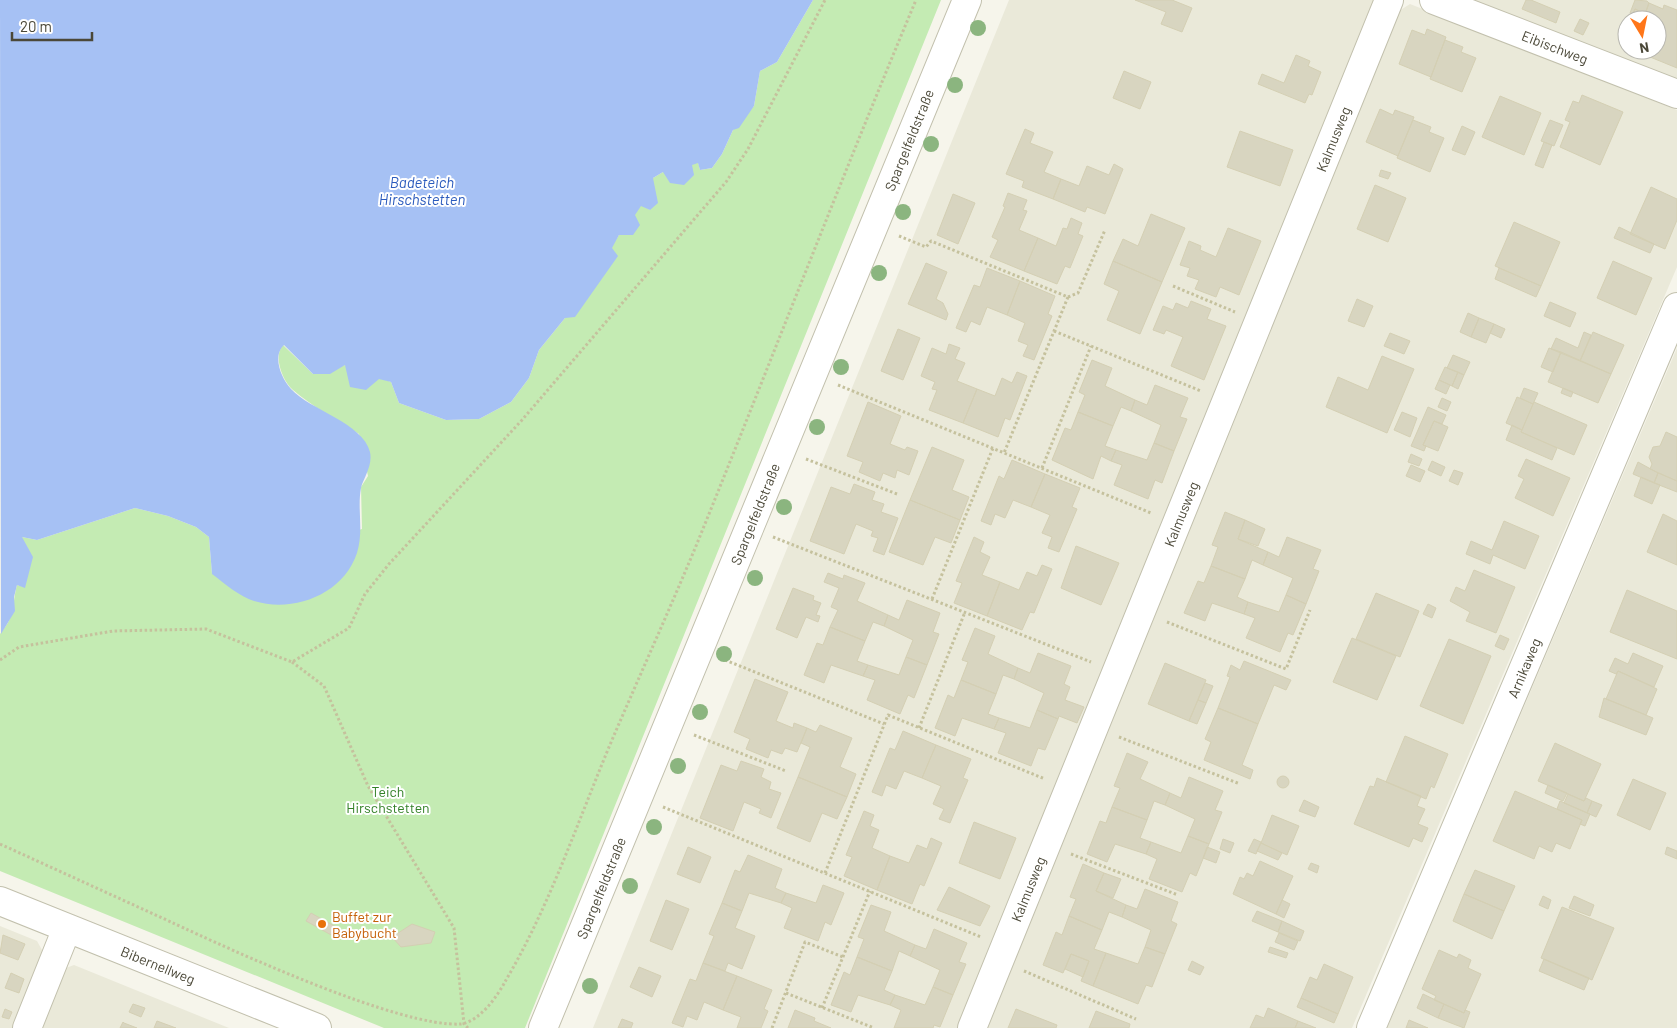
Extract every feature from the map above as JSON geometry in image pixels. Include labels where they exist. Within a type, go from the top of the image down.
[{"type":"street","name":"Spargelfeldstraße","points":[[543,1028],[967,0]]},
{"type":"street","name":"Kalmusweg","points":[[972,1028],[1389,0]]},
{"type":"street","name":"Eibischweg","points":[[1434,0],[1677,94]]},
{"type":"street","name":"Arnikaweg","points":[[1371,1028],[1677,307]]},
{"type":"street","name":"Bibernellweg","points":[[0,901],[316,1028]]},
{"type":"street","points":[[27,1028],[67,928]]},
{"type":"path","points":[[292,662],[349,628],[365,594],[389,564],[522,420],[726,182],[748,149],[826,0]]},
{"type":"path","points":[[0,844],[247,957],[336,995],[404,1020],[443,1026],[464,1024],[475,1020],[505,983],[557,877],[603,759],[695,549],[850,158],[916,0]]},
{"type":"path","points":[[873,227],[926,247],[930,241],[1068,297]]},
{"type":"path","points":[[1004,452],[1068,297],[1078,292],[1105,230]]},
{"type":"path","points":[[1173,286],[1259,322]]},
{"type":"path","points":[[1054,331],[1227,401]]},
{"type":"path","points":[[1042,468],[1091,346]]},
{"type":"path","points":[[812,375],[1178,523]]},
{"type":"path","points":[[932,599],[993,448]]},
{"type":"path","points":[[782,450],[897,494]]},
{"type":"path","points":[[750,527],[1117,672]]},
{"type":"path","points":[[1141,612],[1286,669],[1310,610]]},
{"type":"path","points":[[919,728],[965,612]]},
{"type":"path","points":[[0,660],[19,647],[113,631],[206,629],[292,662],[324,686],[368,786],[454,928],[464,1024],[468,1028]]},
{"type":"path","points":[[699,650],[884,724]]},
{"type":"path","points":[[825,873],[888,715],[1069,789]]},
{"type":"path","points":[[668,725],[786,772]]},
{"type":"path","points":[[1094,727],[1240,784]]},
{"type":"path","points":[[638,797],[870,891],[1136,1019]]},
{"type":"path","points":[[1046,845],[1178,896]]},
{"type":"path","points":[[822,1008],[870,891]]},
{"type":"path","points":[[772,1028],[805,942],[843,957]]},
{"type":"path","points":[[786,993],[874,1028]]},
{"type":"shaded area","points":[[1009,0],[1376,0],[960,1028],[593,1028]]},
{"type":"shaded area","points":[[1472,0],[1677,0],[1677,81],[1624,60],[1667,60],[1667,10],[1617,10],[1617,57]]},
{"type":"shaded area","points":[[1410,4],[1677,110],[1677,267],[1352,1028],[987,1028],[1399,11]]},
{"type":"shaded area","points":[[1677,348],[1677,1028],[1387,1028]]},
{"type":"shaded area","points":[[0,926],[37,941],[42,950],[43,959],[15,1028],[0,1028]]},
{"type":"shaded area","points":[[74,965],[229,1028],[35,1028],[58,971]]},
{"type":"green space","name":"Teich Hirschstetten","points":[[813,0],[941,0],[525,1028],[384,1028],[0,871],[0,634],[9,621],[13,610],[17,585],[25,587],[22,537],[37,540],[135,508],[168,516],[196,527],[209,537],[212,574],[362,529],[361,487],[368,476],[359,434],[325,413],[289,386],[280,368],[279,355],[283,345],[313,374],[345,365],[391,382],[399,403],[446,420],[479,419],[511,402],[529,378],[539,350],[565,318],[619,235],[641,205],[650,210],[653,178],[663,172],[698,162],[700,170],[712,168],[722,154],[733,130],[754,106],[760,71],[777,62]]},
{"type":"water","name":"Badeteich Hirschstetten","points":[[0,0],[813,0],[777,62],[760,71],[754,106],[739,128],[733,130],[722,154],[712,168],[700,170],[698,163],[692,165],[694,175],[684,185],[670,183],[663,172],[653,178],[658,203],[650,210],[641,206],[635,215],[640,225],[633,235],[619,235],[612,248],[618,256],[575,317],[565,318],[539,350],[529,378],[511,402],[479,419],[446,420],[399,403],[391,382],[379,379],[366,390],[350,387],[345,365],[330,374],[313,374],[284,345],[280,350],[278,361],[281,373],[291,389],[310,404],[347,425],[357,433],[365,442],[371,457],[361,488],[360,536],[357,553],[350,568],[329,590],[300,602],[285,604],[269,604],[249,599],[212,574],[209,537],[196,527],[168,516],[135,508],[37,540],[22,537],[33,557],[25,588],[17,585],[14,597],[15,611],[1,634]]},
{"type":"building","points":[[1135,0],[1172,0],[1192,8],[1182,32],[1161,24],[1166,12]]},
{"type":"building","points":[[1526,0],[1531,0],[1560,12],[1556,23],[1522,9]]},
{"type":"building","points":[[1635,0],[1647,1],[1649,3],[1646,10],[1631,10]]},
{"type":"building","points":[[1649,3],[1663,9],[1664,5],[1677,10],[1677,68],[1657,60],[1667,60],[1667,10],[1646,10]]},
{"type":"building","points":[[1580,19],[1589,23],[1583,35],[1574,31]]},
{"type":"building","points":[[1427,29],[1446,37],[1431,77],[1399,64],[1412,30],[1425,35]]},
{"type":"building","points":[[1445,40],[1463,47],[1461,52],[1476,58],[1462,92],[1430,79]]},
{"type":"building","points":[[1296,55],[1310,61],[1308,66],[1321,72],[1312,95],[1309,94],[1305,103],[1258,84],[1262,74],[1284,83]]},
{"type":"building","points":[[1124,71],[1151,82],[1140,109],[1113,98]]},
{"type":"building","points":[[1582,95],[1623,112],[1600,165],[1560,147],[1570,122],[1565,120],[1573,101],[1579,103]]},
{"type":"building","points":[[1500,96],[1541,113],[1524,155],[1482,137]]},
{"type":"building","points":[[1380,109],[1393,115],[1395,110],[1414,117],[1398,156],[1366,142]]},
{"type":"building","points":[[1413,120],[1431,127],[1429,132],[1444,138],[1430,172],[1397,158]]},
{"type":"building","points":[[1550,120],[1563,125],[1554,146],[1541,141]]},
{"type":"building","points":[[1462,126],[1475,132],[1465,155],[1452,150]]},
{"type":"building","points":[[1025,129],[1034,133],[1030,143],[1053,152],[1044,172],[1061,179],[1053,199],[1022,187],[1024,181],[1006,174]]},
{"type":"building","points":[[1240,131],[1293,150],[1280,186],[1227,167]]},
{"type":"building","points":[[1544,142],[1552,145],[1543,168],[1535,165]]},
{"type":"building","points":[[1114,164],[1123,169],[1105,214],[1087,207],[1085,212],[1053,199],[1061,179],[1079,186],[1087,166],[1109,175]]},
{"type":"building","points":[[1381,170],[1391,173],[1388,179],[1379,176]]},
{"type":"building","points":[[1375,185],[1406,198],[1388,242],[1357,229]]},
{"type":"building","points":[[1651,187],[1677,199],[1677,220],[1665,249],[1630,234]]},
{"type":"building","points":[[1008,193],[1027,200],[1023,210],[1027,211],[1019,230],[1038,238],[1024,271],[990,257],[998,240],[992,237],[1005,207],[1003,206]]},
{"type":"building","points":[[953,194],[975,203],[958,244],[937,235]]},
{"type":"building","points":[[1151,214],[1185,228],[1162,282],[1113,261],[1123,239],[1138,246]]},
{"type":"building","points":[[1071,218],[1082,223],[1078,234],[1083,236],[1070,268],[1065,266],[1057,284],[1024,271],[1038,238],[1056,246],[1063,228],[1067,229]]},
{"type":"building","points":[[1514,222],[1560,242],[1541,286],[1495,266]]},
{"type":"building","points":[[1619,227],[1654,244],[1650,253],[1614,238]]},
{"type":"building","points":[[1228,228],[1261,241],[1239,295],[1220,287],[1216,297],[1195,289],[1199,280],[1187,276],[1190,268],[1180,265],[1189,241],[1201,246],[1200,250],[1216,257]]},
{"type":"building","points":[[1113,261],[1162,282],[1140,334],[1107,320],[1119,291],[1104,284]]},
{"type":"building","points":[[1613,261],[1652,278],[1636,315],[1597,298]]},
{"type":"building","points":[[926,263],[947,272],[936,299],[943,303],[948,314],[946,320],[908,304]]},
{"type":"building","points":[[987,268],[1020,281],[1007,315],[987,307],[980,325],[971,321],[966,332],[956,328],[974,285],[980,287]]},
{"type":"building","points":[[1499,268],[1541,286],[1536,297],[1495,279]]},
{"type":"building","points":[[1020,281],[1055,296],[1048,314],[1052,316],[1034,360],[1023,356],[1028,345],[1018,341],[1025,323],[1007,315]]},
{"type":"building","points":[[1357,299],[1373,306],[1364,327],[1348,321]]},
{"type":"building","points":[[1191,301],[1211,309],[1207,319],[1226,326],[1204,380],[1171,366],[1183,337],[1166,330],[1164,334],[1153,330],[1163,306],[1173,310],[1176,303],[1188,308]]},
{"type":"building","points":[[1550,302],[1576,313],[1570,327],[1544,316]]},
{"type":"building","points":[[1468,313],[1479,318],[1471,337],[1460,332]]},
{"type":"building","points":[[1479,318],[1494,324],[1486,343],[1471,337]]},
{"type":"building","points":[[1494,324],[1505,329],[1501,338],[1490,333]]},
{"type":"building","points":[[898,329],[920,338],[903,380],[881,371]]},
{"type":"building","points":[[1584,332],[1591,335],[1580,361],[1551,349],[1556,338],[1578,348]]},
{"type":"building","points":[[1593,332],[1624,345],[1611,374],[1580,361]]},
{"type":"building","points":[[1390,333],[1410,341],[1404,354],[1384,346]]},
{"type":"building","points":[[949,344],[960,348],[955,359],[965,363],[957,381],[977,389],[963,423],[929,410],[937,390],[932,389],[935,382],[921,376],[932,348],[946,354]]},
{"type":"building","points":[[1549,348],[1561,352],[1553,372],[1541,367]]},
{"type":"building","points":[[1561,352],[1611,374],[1598,403],[1548,382]]},
{"type":"building","points":[[1453,355],[1470,362],[1464,375],[1447,368]]},
{"type":"building","points":[[1382,356],[1414,369],[1387,433],[1326,407],[1338,377],[1368,390]]},
{"type":"building","points":[[1092,360],[1112,368],[1105,386],[1135,400],[1131,411],[1121,407],[1113,426],[1078,412],[1085,395],[1079,392]]},
{"type":"building","points":[[1445,367],[1458,372],[1452,386],[1439,380]]},
{"type":"building","points":[[1017,372],[1027,376],[1010,420],[1005,418],[998,437],[963,423],[977,389],[995,396],[1002,378],[1012,383]]},
{"type":"building","points":[[1458,372],[1464,375],[1458,389],[1452,386]]},
{"type":"building","points":[[1439,380],[1450,385],[1446,394],[1435,389]]},
{"type":"building","points":[[1155,385],[1188,398],[1180,417],[1187,419],[1174,451],[1154,443],[1161,425],[1131,411],[1135,400],[1147,405]]},
{"type":"building","points":[[1524,388],[1538,393],[1533,404],[1520,398]]},
{"type":"building","points":[[1563,388],[1573,392],[1571,397],[1561,393]]},
{"type":"building","points":[[1517,397],[1533,404],[1522,430],[1506,423]]},
{"type":"building","points":[[1442,398],[1451,402],[1447,411],[1438,407]]},
{"type":"building","points":[[868,402],[901,416],[890,444],[905,450],[907,447],[918,451],[909,475],[897,470],[895,478],[883,473],[880,481],[859,472],[863,462],[847,456]]},
{"type":"building","points":[[1534,402],[1587,425],[1574,455],[1521,432]]},
{"type":"building","points":[[1428,407],[1446,415],[1442,424],[1434,421],[1423,445],[1426,446],[1424,451],[1411,446]]},
{"type":"building","points":[[1078,412],[1113,426],[1105,446],[1116,450],[1111,461],[1101,456],[1093,479],[1052,460],[1065,428],[1071,430]]},
{"type":"building","points":[[1402,412],[1417,418],[1410,437],[1394,430]]},
{"type":"building","points":[[1434,421],[1448,427],[1438,451],[1423,445]]},
{"type":"building","points":[[1512,425],[1522,430],[1521,432],[1557,448],[1552,460],[1506,440]]},
{"type":"building","points":[[1666,432],[1677,437],[1677,481],[1650,469],[1652,464],[1649,457],[1653,447],[1660,446]]},
{"type":"building","points":[[1154,443],[1174,451],[1162,483],[1155,480],[1148,499],[1114,485],[1122,465],[1111,461],[1116,450],[1147,460]]},
{"type":"building","points":[[932,447],[964,460],[952,490],[969,497],[960,520],[910,500]]},
{"type":"building","points":[[1411,454],[1422,459],[1419,466],[1408,462]]},
{"type":"building","points":[[1526,459],[1570,478],[1553,516],[1515,498],[1524,479],[1518,476]]},
{"type":"building","points":[[1012,460],[1045,474],[1031,507],[1013,500],[1005,518],[995,514],[991,525],[981,521],[999,476],[1004,479]]},
{"type":"building","points":[[1432,461],[1445,467],[1441,476],[1428,470]]},
{"type":"building","points":[[1638,462],[1658,473],[1654,483],[1633,474]]},
{"type":"building","points":[[1411,465],[1425,471],[1420,482],[1406,476]]},
{"type":"building","points":[[1454,470],[1463,473],[1458,485],[1449,481]]},
{"type":"building","points":[[1658,473],[1677,481],[1677,492],[1654,483]]},
{"type":"building","points":[[1045,474],[1080,488],[1072,507],[1077,509],[1059,552],[1048,548],[1052,537],[1042,533],[1050,515],[1031,507]]},
{"type":"building","points":[[1641,477],[1660,485],[1652,504],[1634,496]]},
{"type":"building","points":[[854,484],[875,492],[872,500],[884,504],[881,512],[898,518],[884,555],[873,551],[878,538],[871,536],[873,531],[856,524],[844,554],[810,541],[831,487],[850,494]]},
{"type":"building","points":[[910,500],[960,520],[951,543],[935,537],[923,565],[889,552]]},
{"type":"building","points":[[1225,512],[1245,520],[1238,539],[1268,552],[1263,565],[1252,560],[1245,579],[1211,566],[1218,547],[1212,545]]},
{"type":"building","points":[[1663,514],[1677,521],[1677,565],[1647,552]]},
{"type":"building","points":[[1245,520],[1265,529],[1258,546],[1238,539]]},
{"type":"building","points":[[1504,521],[1539,536],[1525,569],[1493,555],[1490,564],[1466,554],[1471,541],[1492,550]]},
{"type":"building","points":[[974,537],[984,542],[980,552],[990,557],[982,575],[1000,582],[987,616],[954,603],[962,583],[956,581]]},
{"type":"building","points":[[1287,537],[1321,550],[1313,569],[1319,571],[1306,604],[1286,595],[1293,578],[1263,565],[1268,552],[1279,557]]},
{"type":"building","points":[[1076,546],[1119,563],[1101,605],[1061,588]]},
{"type":"building","points":[[1042,565],[1052,569],[1034,613],[1030,612],[1022,630],[987,616],[1000,582],[1019,590],[1027,572],[1037,576]]},
{"type":"building","points":[[1211,566],[1245,579],[1237,597],[1248,602],[1244,614],[1212,603],[1205,621],[1184,613],[1198,581],[1204,583]]},
{"type":"building","points":[[1474,570],[1515,587],[1496,633],[1466,621],[1470,612],[1450,601],[1456,587],[1465,591]]},
{"type":"building","points":[[828,573],[843,579],[844,575],[865,583],[857,601],[888,615],[884,626],[873,622],[865,641],[830,627],[838,610],[831,607],[839,588],[824,582]]},
{"type":"building","points":[[793,588],[814,596],[813,600],[821,603],[816,615],[820,616],[818,622],[806,617],[797,638],[776,629]]},
{"type":"building","points":[[1627,590],[1677,611],[1677,659],[1610,632]]},
{"type":"building","points":[[1376,593],[1419,611],[1400,657],[1356,639]]},
{"type":"building","points":[[1286,595],[1306,604],[1293,635],[1288,633],[1280,652],[1246,638],[1255,618],[1244,614],[1248,602],[1279,612]]},
{"type":"building","points":[[907,600],[940,613],[933,632],[939,634],[927,665],[906,657],[913,640],[884,626],[888,615],[899,620]]},
{"type":"building","points":[[1428,604],[1436,608],[1432,618],[1423,614]]},
{"type":"building","points":[[830,627],[865,641],[857,661],[868,665],[863,676],[831,665],[824,683],[804,675],[817,643],[823,645]]},
{"type":"building","points":[[975,628],[995,636],[988,654],[1018,668],[1014,679],[1003,675],[996,694],[961,680],[968,662],[962,660]]},
{"type":"building","points":[[1500,635],[1509,639],[1504,650],[1495,646]]},
{"type":"building","points":[[1352,638],[1396,656],[1377,700],[1333,682]]},
{"type":"building","points":[[1449,639],[1491,656],[1463,724],[1420,706]]},
{"type":"building","points":[[1038,653],[1071,666],[1064,684],[1070,687],[1065,700],[1084,707],[1077,723],[1059,716],[1058,719],[1037,710],[1044,693],[1014,679],[1018,668],[1030,673]]},
{"type":"building","points":[[1633,653],[1663,666],[1654,687],[1618,671],[1616,674],[1609,671],[1615,658],[1628,664]]},
{"type":"building","points":[[906,657],[927,665],[914,698],[908,695],[900,714],[867,700],[875,680],[863,676],[868,665],[899,675]]},
{"type":"building","points":[[1244,661],[1291,680],[1286,690],[1274,685],[1258,724],[1218,708],[1230,677],[1227,676],[1231,665],[1240,670]]},
{"type":"building","points":[[1165,663],[1206,680],[1189,721],[1148,704]]},
{"type":"building","points":[[1618,671],[1657,689],[1646,715],[1606,699]]},
{"type":"building","points":[[755,679],[788,692],[776,721],[793,728],[794,723],[807,728],[797,752],[785,748],[782,754],[771,750],[768,758],[746,749],[750,739],[734,732]]},
{"type":"building","points":[[961,680],[996,694],[988,714],[999,718],[994,729],[962,718],[955,736],[935,728],[948,695],[954,698]]},
{"type":"building","points":[[1205,683],[1213,686],[1206,703],[1198,700]]},
{"type":"building","points":[[1604,698],[1653,718],[1646,735],[1599,717]]},
{"type":"building","points":[[1198,700],[1206,703],[1197,724],[1189,721]]},
{"type":"building","points":[[1218,708],[1258,724],[1242,765],[1253,770],[1250,779],[1204,760],[1211,742],[1205,739]]},
{"type":"building","points":[[1037,710],[1058,719],[1045,750],[1038,748],[1031,766],[998,753],[1006,733],[994,729],[999,718],[1030,728]]},
{"type":"building","points":[[820,725],[852,738],[840,767],[856,774],[847,797],[798,777],[810,747],[801,743],[807,728],[816,732]]},
{"type":"building","points":[[903,731],[936,745],[922,778],[904,771],[896,789],[886,785],[882,796],[872,792],[890,748],[895,750]]},
{"type":"building","points":[[1405,736],[1448,754],[1434,788],[1431,786],[1426,799],[1386,782]]},
{"type":"building","points":[[1555,743],[1601,764],[1584,801],[1538,781]]},
{"type":"building","points":[[936,745],[971,759],[963,778],[968,780],[950,823],[939,819],[944,809],[933,804],[941,786],[922,778]]},
{"type":"building","points":[[1127,753],[1148,762],[1140,779],[1170,793],[1165,805],[1154,801],[1147,820],[1112,807],[1120,788],[1114,786]]},
{"type":"building","points":[[741,761],[764,769],[761,777],[771,782],[769,789],[781,793],[771,818],[759,813],[761,809],[744,802],[733,831],[700,818],[721,765],[737,771]]},
{"type":"building","points":[[1285,776],[1288,777],[1288,787],[1281,788],[1278,787],[1277,780],[1278,777]]},
{"type":"building","points":[[798,777],[847,797],[837,819],[822,813],[810,842],[777,828]]},
{"type":"building","points":[[1189,777],[1223,791],[1215,810],[1222,812],[1209,844],[1188,836],[1195,819],[1165,805],[1170,793],[1181,798]]},
{"type":"building","points":[[1377,778],[1421,796],[1417,806],[1425,809],[1418,824],[1428,828],[1422,842],[1413,838],[1409,847],[1354,824],[1370,786],[1374,787]]},
{"type":"building","points":[[1633,779],[1666,793],[1650,830],[1617,815]]},
{"type":"building","points":[[1548,785],[1567,793],[1563,801],[1545,793]]},
{"type":"building","points":[[1515,791],[1582,820],[1570,849],[1556,843],[1552,852],[1539,846],[1534,859],[1493,841]]},
{"type":"building","points":[[1568,794],[1584,801],[1586,798],[1592,801],[1587,813],[1564,803]]},
{"type":"building","points":[[1304,800],[1319,807],[1315,817],[1299,811]]},
{"type":"building","points":[[1560,801],[1590,814],[1585,826],[1580,824],[1582,820],[1557,809]]},
{"type":"building","points":[[1592,801],[1602,805],[1596,817],[1587,813]]},
{"type":"building","points":[[1112,807],[1147,820],[1140,838],[1151,842],[1146,854],[1115,844],[1107,862],[1087,854],[1100,821],[1106,823]]},
{"type":"building","points":[[864,811],[874,815],[870,826],[879,830],[872,848],[890,856],[877,890],[844,876],[852,857],[846,855]]},
{"type":"building","points":[[1272,815],[1299,826],[1287,855],[1261,843]]},
{"type":"building","points":[[974,822],[1016,838],[1000,879],[959,863]]},
{"type":"building","points":[[1188,836],[1209,844],[1196,876],[1190,873],[1182,892],[1149,879],[1157,859],[1146,854],[1151,842],[1181,853]]},
{"type":"building","points":[[931,838],[942,843],[924,886],[920,884],[912,904],[877,890],[890,856],[909,863],[917,845],[927,849]]},
{"type":"building","points":[[1223,839],[1234,843],[1230,853],[1220,849]]},
{"type":"building","points":[[1254,839],[1261,842],[1256,854],[1248,851]]},
{"type":"building","points":[[1261,843],[1282,853],[1278,860],[1257,851]]},
{"type":"building","points":[[688,847],[711,857],[700,883],[677,874]]},
{"type":"building","points":[[1207,847],[1220,852],[1216,863],[1203,858]]},
{"type":"building","points":[[1667,847],[1677,851],[1677,859],[1665,854]]},
{"type":"building","points":[[748,855],[782,869],[775,888],[786,893],[781,903],[749,893],[742,911],[722,903],[735,870],[740,872]]},
{"type":"building","points":[[1260,861],[1293,876],[1276,914],[1233,894],[1240,877],[1244,879],[1247,873],[1253,876]]},
{"type":"building","points":[[1311,863],[1319,866],[1317,873],[1308,869]]},
{"type":"building","points":[[1083,864],[1104,873],[1096,891],[1126,905],[1122,917],[1109,912],[1102,930],[1069,916],[1076,899],[1070,897]]},
{"type":"building","points":[[1475,870],[1515,886],[1504,911],[1464,894]]},
{"type":"building","points":[[1104,873],[1121,879],[1113,898],[1096,891]]},
{"type":"building","points":[[823,885],[844,893],[831,925],[825,922],[818,941],[784,928],[792,908],[781,903],[786,893],[816,903]]},
{"type":"building","points":[[949,887],[990,906],[980,926],[937,910]]},
{"type":"building","points":[[1145,889],[1178,902],[1171,921],[1177,924],[1165,954],[1145,947],[1151,930],[1122,917],[1126,905],[1137,909]]},
{"type":"building","points":[[1464,894],[1504,911],[1492,939],[1453,921]]},
{"type":"building","points":[[1543,896],[1551,900],[1548,909],[1539,905]]},
{"type":"building","points":[[1574,896],[1594,905],[1590,916],[1569,908]]},
{"type":"building","points":[[666,900],[689,909],[672,950],[650,941]]},
{"type":"building","points":[[1282,900],[1290,904],[1284,918],[1276,914]]},
{"type":"building","points":[[722,903],[742,911],[735,928],[755,936],[742,969],[728,963],[725,971],[703,963],[714,936],[709,934]]},
{"type":"building","points":[[871,905],[891,912],[884,931],[915,945],[910,956],[899,951],[892,971],[857,957],[864,939],[858,937]]},
{"type":"building","points":[[1562,907],[1614,928],[1592,980],[1541,958]]},
{"type":"building","points":[[1257,911],[1282,921],[1278,932],[1252,921]]},
{"type":"building","name":"Buffet zur Babybucht","points":[[311,913],[338,928],[333,936],[306,921]]},
{"type":"building","points":[[1069,916],[1102,930],[1094,949],[1106,953],[1093,986],[1081,981],[1089,961],[1071,954],[1063,973],[1043,965],[1056,932],[1062,935]]},
{"type":"building","points":[[1282,921],[1304,931],[1300,941],[1278,932]]},
{"type":"building","points":[[412,924],[435,932],[431,943],[401,947],[392,937]]},
{"type":"building","points":[[934,929],[967,943],[959,962],[966,964],[953,995],[933,987],[940,970],[910,956],[915,945],[926,949]]},
{"type":"building","points":[[1279,933],[1298,941],[1294,950],[1275,942]]},
{"type":"building","points":[[3,935],[25,944],[18,960],[0,953]]},
{"type":"building","points":[[1145,947],[1165,954],[1152,987],[1146,985],[1138,1004],[1093,986],[1106,953],[1138,964]]},
{"type":"building","points":[[1270,947],[1288,953],[1286,958],[1268,952]]},
{"type":"building","points":[[1439,950],[1457,958],[1459,954],[1471,960],[1468,968],[1481,974],[1464,1013],[1434,1000],[1436,996],[1422,989]]},
{"type":"building","points":[[1071,954],[1089,961],[1083,977],[1065,969]]},
{"type":"building","points":[[857,957],[892,971],[884,990],[895,995],[890,1005],[858,995],[851,1012],[831,1005],[844,972],[850,975]]},
{"type":"building","points":[[1544,959],[1589,978],[1584,990],[1539,971]]},
{"type":"building","points":[[1192,961],[1204,967],[1200,975],[1188,970]]},
{"type":"building","points":[[703,963],[737,976],[723,1010],[704,1002],[697,1020],[687,1016],[683,1027],[672,1023],[690,979],[696,981]]},
{"type":"building","points":[[1324,964],[1353,977],[1338,1014],[1301,998],[1310,977],[1317,980]]},
{"type":"building","points":[[639,967],[661,976],[652,997],[630,987]]},
{"type":"building","points":[[11,973],[24,979],[19,993],[5,988]]},
{"type":"building","points":[[737,976],[772,990],[764,1009],[768,1011],[761,1028],[737,1028],[741,1017],[723,1010]]},
{"type":"building","points":[[933,987],[953,995],[940,1027],[934,1025],[933,1028],[894,1028],[901,1010],[890,1005],[895,995],[925,1005]]},
{"type":"building","points":[[1423,994],[1444,1004],[1438,1018],[1417,1008]]},
{"type":"building","points":[[1301,998],[1338,1014],[1334,1023],[1297,1007]]},
{"type":"building","points":[[133,1004],[145,1008],[141,1017],[129,1012]]},
{"type":"building","points":[[1444,1004],[1464,1013],[1465,1010],[1470,1012],[1464,1028],[1438,1018]]},
{"type":"building","points":[[1268,1008],[1298,1021],[1295,1028],[1250,1028],[1256,1015],[1264,1018]]},
{"type":"building","points":[[5,1009],[12,1012],[9,1019],[2,1017]]},
{"type":"building","points":[[1016,1009],[1057,1025],[1056,1028],[1008,1028]]},
{"type":"building","points":[[795,1010],[815,1018],[814,1021],[831,1028],[788,1028]]},
{"type":"building","points":[[1096,1011],[1130,1024],[1129,1028],[1089,1028]]},
{"type":"building","points":[[622,1019],[633,1023],[631,1028],[618,1028]]},
{"type":"building","points":[[1409,1020],[1428,1028],[1406,1028]]},
{"type":"building","points":[[157,1021],[176,1028],[154,1028]]},
{"type":"building","points":[[1298,1021],[1316,1028],[1295,1028]]},
{"type":"building","points":[[124,1023],[137,1028],[120,1028]]},
{"type":"place","name":"Buffet zur Babybucht","points":[[322,924]]}]
